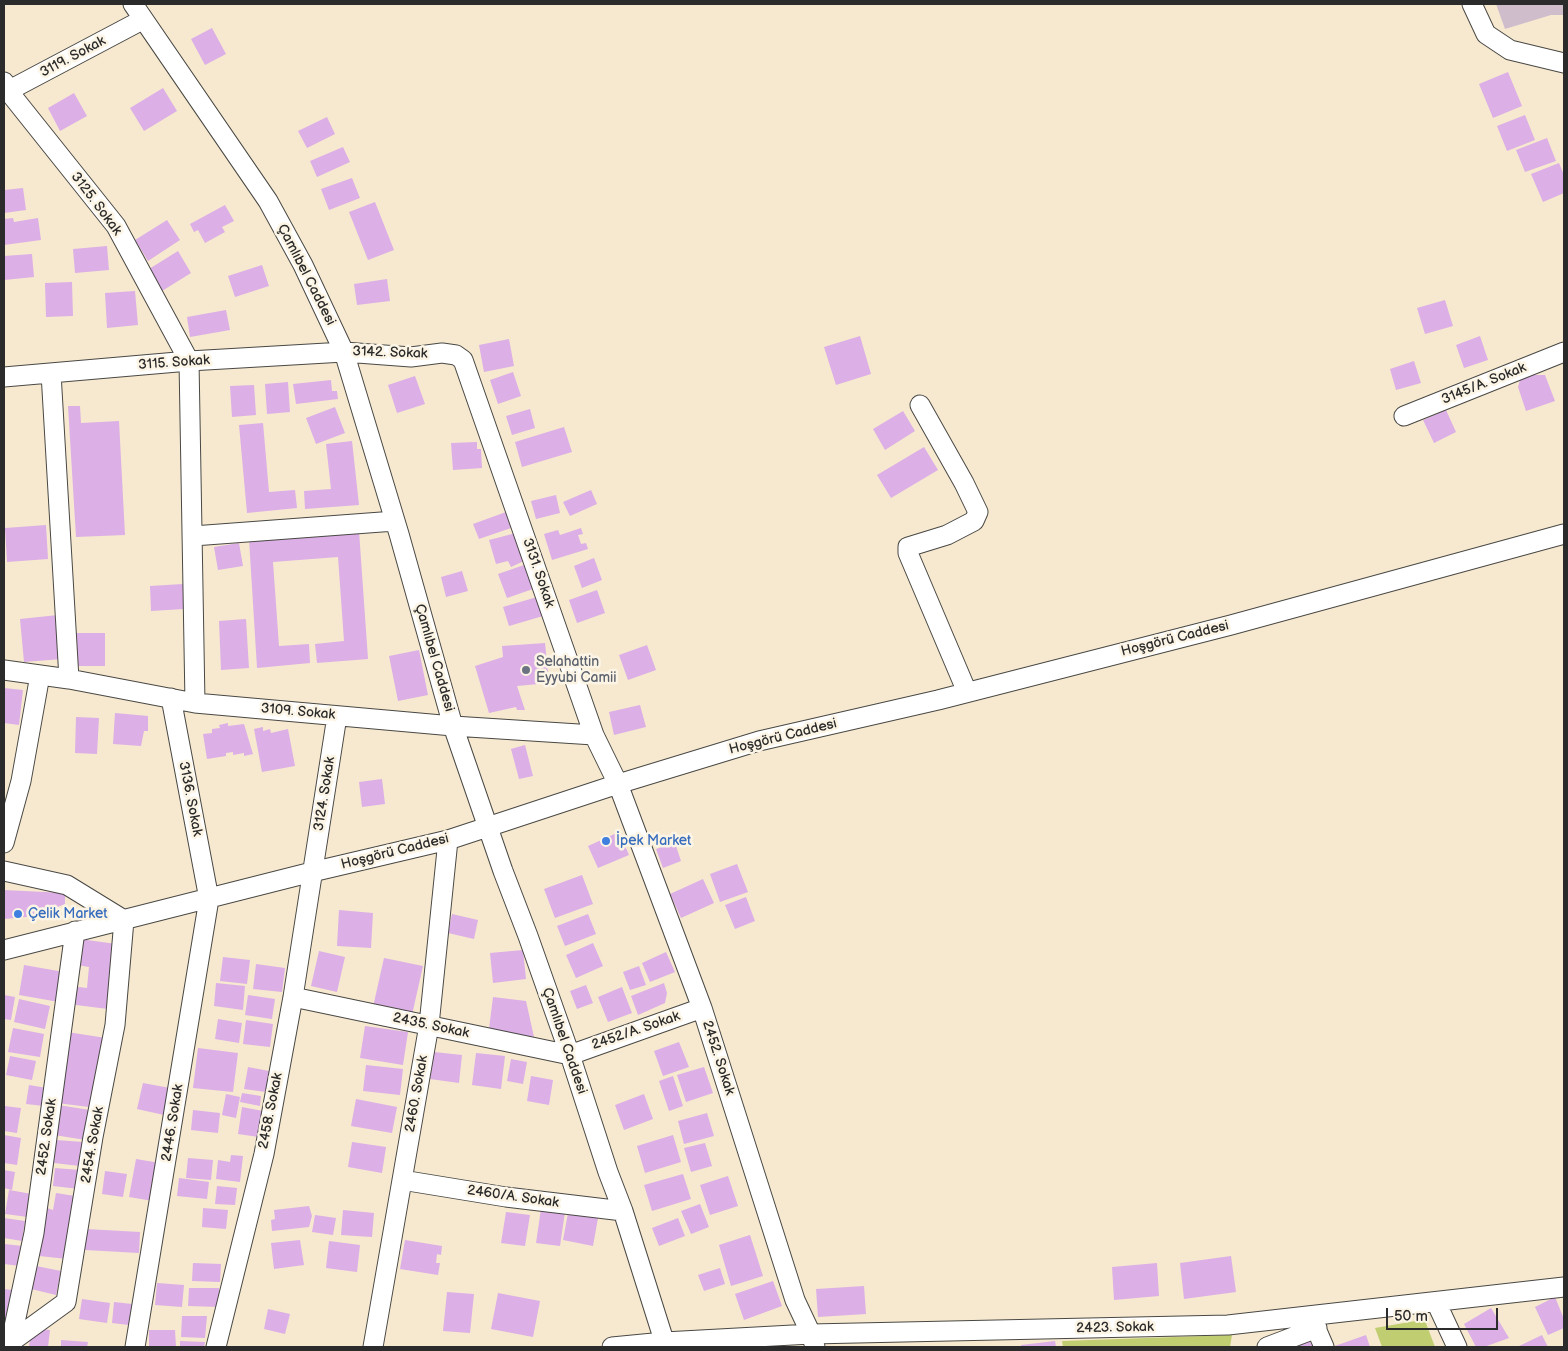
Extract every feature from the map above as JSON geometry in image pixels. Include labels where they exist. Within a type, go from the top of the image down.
[{"type":"street","name":"Çamlıbel Caddesi","points":[[133,4],[142,20],[268,201],[303,265],[344,352],[453,726],[503,872],[570,1055],[608,1172],[623,1211],[665,1345]]},
{"type":"street","points":[[1472,4],[1486,34],[1510,50],[1564,63]]},
{"type":"street","name":"3119. Sokak","points":[[6,89],[142,20]]},
{"type":"street","name":"3125. Sokak","points":[[6,89],[116,226],[189,361]]},
{"type":"street","name":"3142. Sokak","points":[[344,352],[411,357],[442,353],[456,355],[463,360]]},
{"type":"street","name":"3115. Sokak","points":[[4,377],[189,361],[344,352]]},
{"type":"street","name":"3145/A. Sokak","points":[[1404,416],[1564,352]]},
{"type":"street","name":"3131. Sokak","points":[[463,360],[594,735],[618,784]]},
{"type":"street","points":[[189,361],[195,703]]},
{"type":"street","points":[[51,373],[69,679]]},
{"type":"street","points":[[920,405],[964,483],[978,512],[974,521],[947,535],[908,546],[908,552],[967,692]]},
{"type":"street","points":[[193,536],[395,522]]},
{"type":"street","name":"Hoşgörü Caddesi","points":[[4,950],[312,872],[448,840],[618,784],[758,741],[967,692],[1231,625],[1564,534]]},
{"type":"street","name":"3109. Sokak","points":[[4,670],[69,679],[195,703],[453,726],[594,735]]},
{"type":"street","points":[[4,843],[12,780],[40,675]]},
{"type":"street","name":"3136. Sokak","points":[[171,698],[209,899]]},
{"type":"street","name":"3124. Sokak","points":[[312,872],[337,716]]},
{"type":"street","name":"2452. Sokak","points":[[618,784],[702,1008],[795,1300],[813,1340]]},
{"type":"street","name":"2460. Sokak","points":[[374,1347],[429,1025],[448,840]]},
{"type":"street","points":[[4,871],[67,885],[124,920]]},
{"type":"street","name":"2458. Sokak","points":[[216,1347],[264,1154],[312,872]]},
{"type":"street","name":"2446. Sokak","points":[[135,1347],[209,899]]},
{"type":"street","name":"2454. Sokak","points":[[7,1344],[66,1302],[93,1137],[115,1026],[124,920]]},
{"type":"street","name":"2452. Sokak","points":[[7,1344],[34,1233],[75,932]]},
{"type":"street","name":"2435. Sokak","points":[[292,997],[570,1055]]},
{"type":"street","name":"2452/A. Sokak","points":[[570,1055],[702,1008]]},
{"type":"street","name":"2460/A. Sokak","points":[[402,1180],[506,1197],[623,1211]]},
{"type":"street","name":"2423. Sokak","points":[[612,1347],[1314,1322],[1436,1302],[1564,1287]]},
{"type":"street","points":[[1436,1302],[1457,1347]]},
{"type":"street","points":[[1268,1347],[1314,1322],[1324,1347]]},
{"type":"shaded area","points":[[1496,4],[1564,4],[1564,15],[1551,15],[1505,29]]},
{"type":"green space","points":[[1421,1320],[1426,1323],[1435,1347],[1382,1347],[1375,1328]]},
{"type":"green space","points":[[1232,1335],[1230,1347],[1063,1347],[1062,1341]]},
{"type":"building","points":[[212,28],[226,54],[205,65],[191,39]]},
{"type":"building","points":[[1508,72],[1522,106],[1493,118],[1479,84]]},
{"type":"building","points":[[163,88],[177,111],[144,131],[130,108]]},
{"type":"building","points":[[74,93],[87,116],[60,131],[48,108]]},
{"type":"building","points":[[1525,115],[1535,140],[1507,151],[1497,126]]},
{"type":"building","points":[[327,117],[335,134],[307,148],[298,131]]},
{"type":"building","points":[[1547,138],[1556,161],[1525,172],[1516,150]]},
{"type":"building","points":[[343,147],[350,162],[317,177],[310,161]]},
{"type":"building","points":[[1559,163],[1564,175],[1564,193],[1543,202],[1531,174]]},
{"type":"building","points":[[352,178],[360,198],[329,210],[321,189]]},
{"type":"building","points":[[23,188],[26,210],[4,213],[4,190]]},
{"type":"building","points":[[375,202],[394,250],[368,260],[349,212]]},
{"type":"building","points":[[225,205],[234,221],[222,227],[225,232],[205,243],[198,230],[194,232],[190,224]]},
{"type":"building","points":[[13,218],[14,222],[38,218],[41,240],[4,245],[4,219]]},
{"type":"building","points":[[167,220],[180,240],[148,261],[135,240]]},
{"type":"building","points":[[107,246],[109,270],[75,273],[73,249]]},
{"type":"building","points":[[178,251],[191,273],[162,291],[149,269]]},
{"type":"building","points":[[32,254],[34,277],[4,280],[4,256]]},
{"type":"building","points":[[262,265],[269,286],[235,297],[228,276]]},
{"type":"building","points":[[387,279],[390,301],[357,305],[354,284]]},
{"type":"building","points":[[72,282],[73,316],[46,317],[45,283]]},
{"type":"building","points":[[135,291],[138,325],[107,328],[105,293]]},
{"type":"building","points":[[1445,300],[1453,326],[1425,334],[1417,308]]},
{"type":"building","points":[[226,310],[230,330],[190,337],[187,317]]},
{"type":"building","points":[[860,336],[871,374],[836,385],[824,347]]},
{"type":"building","points":[[1480,336],[1488,360],[1464,368],[1456,345]]},
{"type":"building","points":[[509,339],[514,366],[484,372],[479,345]]},
{"type":"building","points":[[1414,361],[1421,383],[1396,390],[1390,369]]},
{"type":"building","points":[[513,372],[521,396],[498,404],[490,380]]},
{"type":"building","points":[[1530,375],[1545,375],[1555,401],[1526,411],[1518,387],[1520,380]]},
{"type":"building","points":[[415,376],[425,404],[397,413],[388,385]]},
{"type":"building","points":[[331,380],[332,391],[337,391],[338,399],[296,404],[293,384]]},
{"type":"building","points":[[288,382],[290,412],[267,414],[265,384]]},
{"type":"building","points":[[254,385],[256,415],[232,417],[230,386]]},
{"type":"building","points":[[68,406],[80,406],[81,423],[119,421],[125,535],[76,537]]},
{"type":"building","points":[[335,407],[345,433],[316,444],[306,418]]},
{"type":"building","points":[[530,409],[535,428],[512,435],[506,416]]},
{"type":"building","points":[[1446,410],[1456,432],[1434,443],[1423,420]]},
{"type":"building","points":[[903,411],[915,431],[885,450],[873,429]]},
{"type":"building","points":[[263,423],[269,492],[295,490],[297,508],[247,513],[239,425]]},
{"type":"building","points":[[564,427],[572,452],[522,467],[515,442]]},
{"type":"building","points":[[352,441],[359,505],[305,509],[304,491],[331,489],[326,444]]},
{"type":"building","points":[[477,442],[477,449],[481,449],[482,468],[453,470],[451,443]]},
{"type":"building","points":[[924,447],[938,470],[891,498],[877,475]]},
{"type":"building","points":[[591,490],[597,504],[570,516],[563,502]]},
{"type":"building","points":[[556,495],[560,513],[536,519],[531,501]]},
{"type":"building","points":[[506,512],[511,528],[479,539],[473,524]]},
{"type":"building","points":[[46,525],[48,559],[7,562],[5,528]]},
{"type":"building","points":[[581,528],[583,534],[578,535],[581,544],[586,543],[588,549],[552,560],[544,534],[558,530],[560,535]]},
{"type":"building","points":[[359,531],[368,659],[317,663],[315,644],[344,641],[338,557],[273,562],[279,646],[309,644],[310,663],[257,668],[249,539]]},
{"type":"building","points":[[516,533],[524,561],[511,567],[508,561],[496,564],[489,540]]},
{"type":"building","points":[[239,543],[243,566],[218,570],[214,547]]},
{"type":"building","points":[[594,558],[602,580],[582,588],[574,566]]},
{"type":"building","points":[[524,565],[533,589],[507,598],[498,574]]},
{"type":"building","points":[[462,571],[468,591],[446,597],[441,577]]},
{"type":"building","points":[[183,584],[184,609],[151,611],[150,586]]},
{"type":"building","points":[[597,590],[605,613],[577,623],[569,600]]},
{"type":"building","points":[[537,597],[543,616],[509,626],[503,607]]},
{"type":"building","points":[[58,615],[62,659],[24,662],[20,619]]},
{"type":"building","points":[[246,619],[249,668],[221,670],[219,621]]},
{"type":"building","points":[[75,633],[105,633],[105,666],[75,666]]},
{"type":"building","points":[[545,643],[549,683],[517,686],[525,710],[517,710],[516,707],[489,713],[475,666],[503,657],[502,646]]},
{"type":"building","points":[[647,645],[656,670],[628,680],[619,655]]},
{"type":"building","points":[[419,650],[428,695],[398,701],[389,656]]},
{"type":"building","points":[[4,688],[23,690],[19,725],[4,723]]},
{"type":"building","points":[[640,705],[646,727],[614,735],[609,712]]},
{"type":"building","points":[[115,713],[148,716],[148,731],[144,731],[141,746],[113,744]]},
{"type":"building","points":[[76,717],[99,718],[97,754],[75,753]]},
{"type":"building","points":[[228,723],[228,726],[244,724],[253,754],[244,756],[244,753],[233,755],[233,752],[226,753],[226,756],[207,759],[203,734],[212,733],[212,729],[220,728],[219,725]]},
{"type":"building","points":[[263,727],[263,731],[270,729],[271,733],[288,729],[295,766],[262,772],[254,729]]},
{"type":"building","points":[[525,745],[533,776],[519,779],[511,749]]},
{"type":"building","points":[[382,779],[385,804],[362,807],[359,782]]},
{"type":"building","points":[[619,832],[629,855],[598,868],[588,846]]},
{"type":"building","points":[[675,843],[681,861],[663,868],[656,849]]},
{"type":"building","points":[[737,864],[748,892],[720,902],[710,874]]},
{"type":"building","points":[[582,875],[593,904],[555,918],[544,889]]},
{"type":"building","points":[[703,879],[714,903],[681,918],[670,894]]},
{"type":"building","points":[[4,890],[65,893],[65,904],[26,917],[4,919]]},
{"type":"building","points":[[746,897],[755,921],[735,929],[725,905]]},
{"type":"building","points":[[339,910],[373,913],[371,948],[337,946]]},
{"type":"building","points":[[452,914],[478,920],[474,939],[448,933]]},
{"type":"building","points":[[588,914],[596,934],[565,946],[557,926]]},
{"type":"building","points":[[80,939],[116,944],[108,1009],[68,1004],[70,986],[87,988],[89,967],[77,965]]},
{"type":"building","points":[[593,943],[603,966],[576,978],[566,955]]},
{"type":"building","points":[[523,950],[526,979],[493,983],[490,953]]},
{"type":"building","points":[[319,951],[345,957],[337,992],[311,986]]},
{"type":"building","points":[[666,952],[675,972],[650,982],[642,963]]},
{"type":"building","points":[[223,957],[250,960],[247,984],[220,981]]},
{"type":"building","points":[[384,958],[423,966],[412,1015],[373,1007]]},
{"type":"building","points":[[256,964],[285,968],[282,992],[253,989]]},
{"type":"building","points":[[24,965],[64,972],[59,1002],[19,995]]},
{"type":"building","points":[[639,966],[646,985],[630,990],[623,972]]},
{"type":"building","points":[[216,983],[245,986],[243,1010],[214,1006]]},
{"type":"building","points":[[664,983],[667,993],[665,1003],[638,1015],[631,996]]},
{"type":"building","points":[[586,985],[593,1003],[577,1009],[570,991]]},
{"type":"building","points":[[622,987],[632,1013],[608,1022],[598,997]]},
{"type":"building","points":[[4,995],[15,997],[11,1020],[4,1019]]},
{"type":"building","points":[[248,995],[275,999],[272,1019],[245,1015]]},
{"type":"building","points":[[493,997],[526,1001],[534,1037],[489,1029]]},
{"type":"building","points":[[19,999],[50,1006],[45,1029],[14,1022]]},
{"type":"building","points":[[218,1019],[242,1023],[239,1043],[215,1039]]},
{"type":"building","points":[[246,1020],[273,1024],[270,1047],[243,1044]]},
{"type":"building","points":[[365,1026],[408,1032],[403,1065],[360,1058]]},
{"type":"building","points":[[13,1028],[44,1034],[40,1057],[8,1052]]},
{"type":"building","points":[[67,1032],[106,1038],[97,1108],[57,1103]]},
{"type":"building","points":[[679,1042],[689,1067],[663,1076],[654,1051]]},
{"type":"building","points":[[198,1048],[238,1053],[233,1092],[193,1088]]},
{"type":"building","points":[[434,1052],[462,1055],[459,1083],[430,1079]]},
{"type":"building","points":[[476,1053],[505,1056],[501,1089],[472,1085]]},
{"type":"building","points":[[10,1056],[36,1061],[32,1080],[6,1075]]},
{"type":"building","points":[[511,1059],[527,1062],[523,1084],[507,1081]]},
{"type":"building","points":[[366,1065],[403,1069],[400,1095],[363,1091]]},
{"type":"building","points":[[248,1067],[269,1071],[266,1092],[244,1089]]},
{"type":"building","points":[[704,1067],[713,1093],[686,1102],[677,1075]]},
{"type":"building","points":[[531,1076],[553,1080],[549,1105],[527,1101]]},
{"type":"building","points":[[673,1076],[683,1106],[669,1111],[659,1081]]},
{"type":"building","points":[[143,1083],[170,1088],[164,1115],[137,1109]]},
{"type":"building","points":[[29,1085],[47,1088],[44,1106],[26,1104]]},
{"type":"building","points":[[242,1093],[261,1096],[260,1106],[240,1102]]},
{"type":"building","points":[[226,1094],[240,1097],[236,1118],[222,1115]]},
{"type":"building","points":[[644,1094],[653,1119],[624,1130],[615,1105]]},
{"type":"building","points":[[356,1099],[397,1107],[392,1133],[351,1126]]},
{"type":"building","points":[[58,1105],[90,1110],[86,1140],[54,1135]]},
{"type":"building","points":[[4,1106],[21,1108],[17,1133],[4,1131]]},
{"type":"building","points":[[242,1107],[263,1111],[259,1137],[238,1134]]},
{"type":"building","points":[[193,1110],[220,1113],[218,1133],[191,1130]]},
{"type":"building","points":[[707,1113],[714,1136],[684,1144],[678,1121]]},
{"type":"building","points":[[4,1135],[21,1138],[17,1165],[4,1163]]},
{"type":"building","points":[[673,1135],[681,1162],[645,1173],[637,1146]]},
{"type":"building","points":[[56,1140],[83,1142],[80,1166],[54,1163]]},
{"type":"building","points":[[352,1142],[386,1147],[382,1173],[348,1167]]},
{"type":"building","points":[[705,1143],[712,1166],[691,1172],[684,1148]]},
{"type":"building","points":[[231,1155],[243,1156],[240,1182],[216,1179],[218,1160],[230,1162]]},
{"type":"building","points":[[188,1158],[213,1160],[211,1180],[186,1178]]},
{"type":"building","points":[[136,1159],[160,1163],[153,1201],[129,1197]]},
{"type":"building","points":[[55,1168],[80,1170],[79,1189],[53,1186]]},
{"type":"building","points":[[4,1170],[15,1172],[12,1190],[4,1188]]},
{"type":"building","points":[[105,1171],[127,1174],[123,1197],[102,1194]]},
{"type":"building","points":[[683,1174],[691,1199],[652,1211],[644,1185]]},
{"type":"building","points":[[728,1176],[738,1206],[710,1215],[700,1185]]},
{"type":"building","points":[[179,1178],[209,1182],[207,1199],[177,1196]]},
{"type":"building","points":[[217,1186],[237,1188],[235,1205],[215,1204]]},
{"type":"building","points":[[9,1190],[32,1194],[28,1217],[5,1214]]},
{"type":"building","points":[[56,1193],[75,1196],[67,1259],[39,1256],[47,1208],[53,1210]]},
{"type":"building","points":[[700,1204],[709,1227],[691,1234],[681,1211]]},
{"type":"building","points":[[309,1206],[312,1216],[309,1227],[272,1231],[271,1220],[275,1219],[274,1210]]},
{"type":"building","points":[[203,1208],[228,1210],[226,1229],[202,1227]]},
{"type":"building","points":[[541,1209],[565,1212],[560,1246],[536,1243]]},
{"type":"building","points":[[343,1210],[374,1213],[372,1237],[341,1235]]},
{"type":"building","points":[[506,1212],[530,1215],[525,1246],[501,1243]]},
{"type":"building","points":[[568,1213],[598,1218],[593,1246],[563,1240]]},
{"type":"building","points":[[315,1215],[336,1218],[333,1235],[312,1232]]},
{"type":"building","points":[[4,1218],[25,1221],[22,1241],[4,1238]]},
{"type":"building","points":[[678,1218],[685,1236],[659,1246],[652,1228]]},
{"type":"building","points":[[86,1229],[140,1232],[139,1253],[85,1250]]},
{"type":"building","points":[[750,1235],[763,1276],[731,1286],[719,1245]]},
{"type":"building","points":[[300,1240],[304,1265],[274,1269],[271,1243]]},
{"type":"building","points":[[405,1240],[442,1246],[441,1255],[437,1254],[436,1263],[440,1263],[438,1275],[400,1269]]},
{"type":"building","points":[[329,1241],[360,1245],[357,1272],[326,1268]]},
{"type":"building","points":[[4,1244],[23,1246],[20,1266],[4,1264]]},
{"type":"building","points":[[1231,1256],[1236,1292],[1184,1299],[1180,1263]]},
{"type":"building","points":[[193,1263],[221,1264],[220,1282],[192,1281]]},
{"type":"building","points":[[1157,1263],[1159,1296],[1114,1300],[1112,1267]]},
{"type":"building","points":[[36,1266],[61,1271],[56,1295],[31,1289]]},
{"type":"building","points":[[720,1268],[725,1284],[704,1291],[698,1275]]},
{"type":"building","points":[[773,1281],[782,1306],[744,1320],[735,1294]]},
{"type":"building","points":[[157,1283],[184,1285],[182,1307],[155,1305]]},
{"type":"building","points":[[864,1286],[866,1314],[818,1317],[816,1289]]},
{"type":"building","points":[[189,1288],[219,1288],[219,1307],[188,1306]]},
{"type":"building","points":[[4,1289],[12,1290],[8,1322],[4,1330]]},
{"type":"building","points":[[447,1292],[474,1294],[470,1333],[443,1331]]},
{"type":"building","points":[[498,1293],[540,1301],[533,1337],[491,1329]]},
{"type":"building","points":[[1555,1297],[1564,1319],[1564,1328],[1548,1335],[1535,1307]]},
{"type":"building","points":[[82,1299],[110,1303],[107,1323],[79,1319]]},
{"type":"building","points":[[114,1302],[132,1304],[129,1325],[112,1323]]},
{"type":"building","points":[[1491,1308],[1509,1338],[1484,1347],[1476,1347],[1464,1324]]},
{"type":"building","points":[[268,1309],[290,1314],[285,1334],[264,1329]]},
{"type":"building","points":[[182,1316],[207,1316],[205,1338],[181,1337]]},
{"type":"building","points":[[31,1328],[50,1330],[48,1347],[29,1347]]},
{"type":"building","points":[[149,1330],[175,1330],[176,1347],[149,1347]]},
{"type":"building","points":[[1366,1335],[1370,1347],[1332,1347]]},
{"type":"building","points":[[1542,1335],[1548,1347],[1517,1347]]},
{"type":"building","points":[[1308,1338],[1313,1347],[1287,1347]]},
{"type":"building","points":[[61,1340],[88,1342],[87,1347],[61,1347]]},
{"type":"building","points":[[180,1341],[205,1342],[204,1347],[180,1347]]},
{"type":"building","points":[[1055,1341],[1056,1347],[1021,1347],[1021,1345]]},
{"type":"place","name":"Selahattin Eyyubi Camii","points":[[526,670]]},
{"type":"place","name":"İpek Market","points":[[606,841]]},
{"type":"place","name":"Çelik Market","points":[[18,914]]}]
